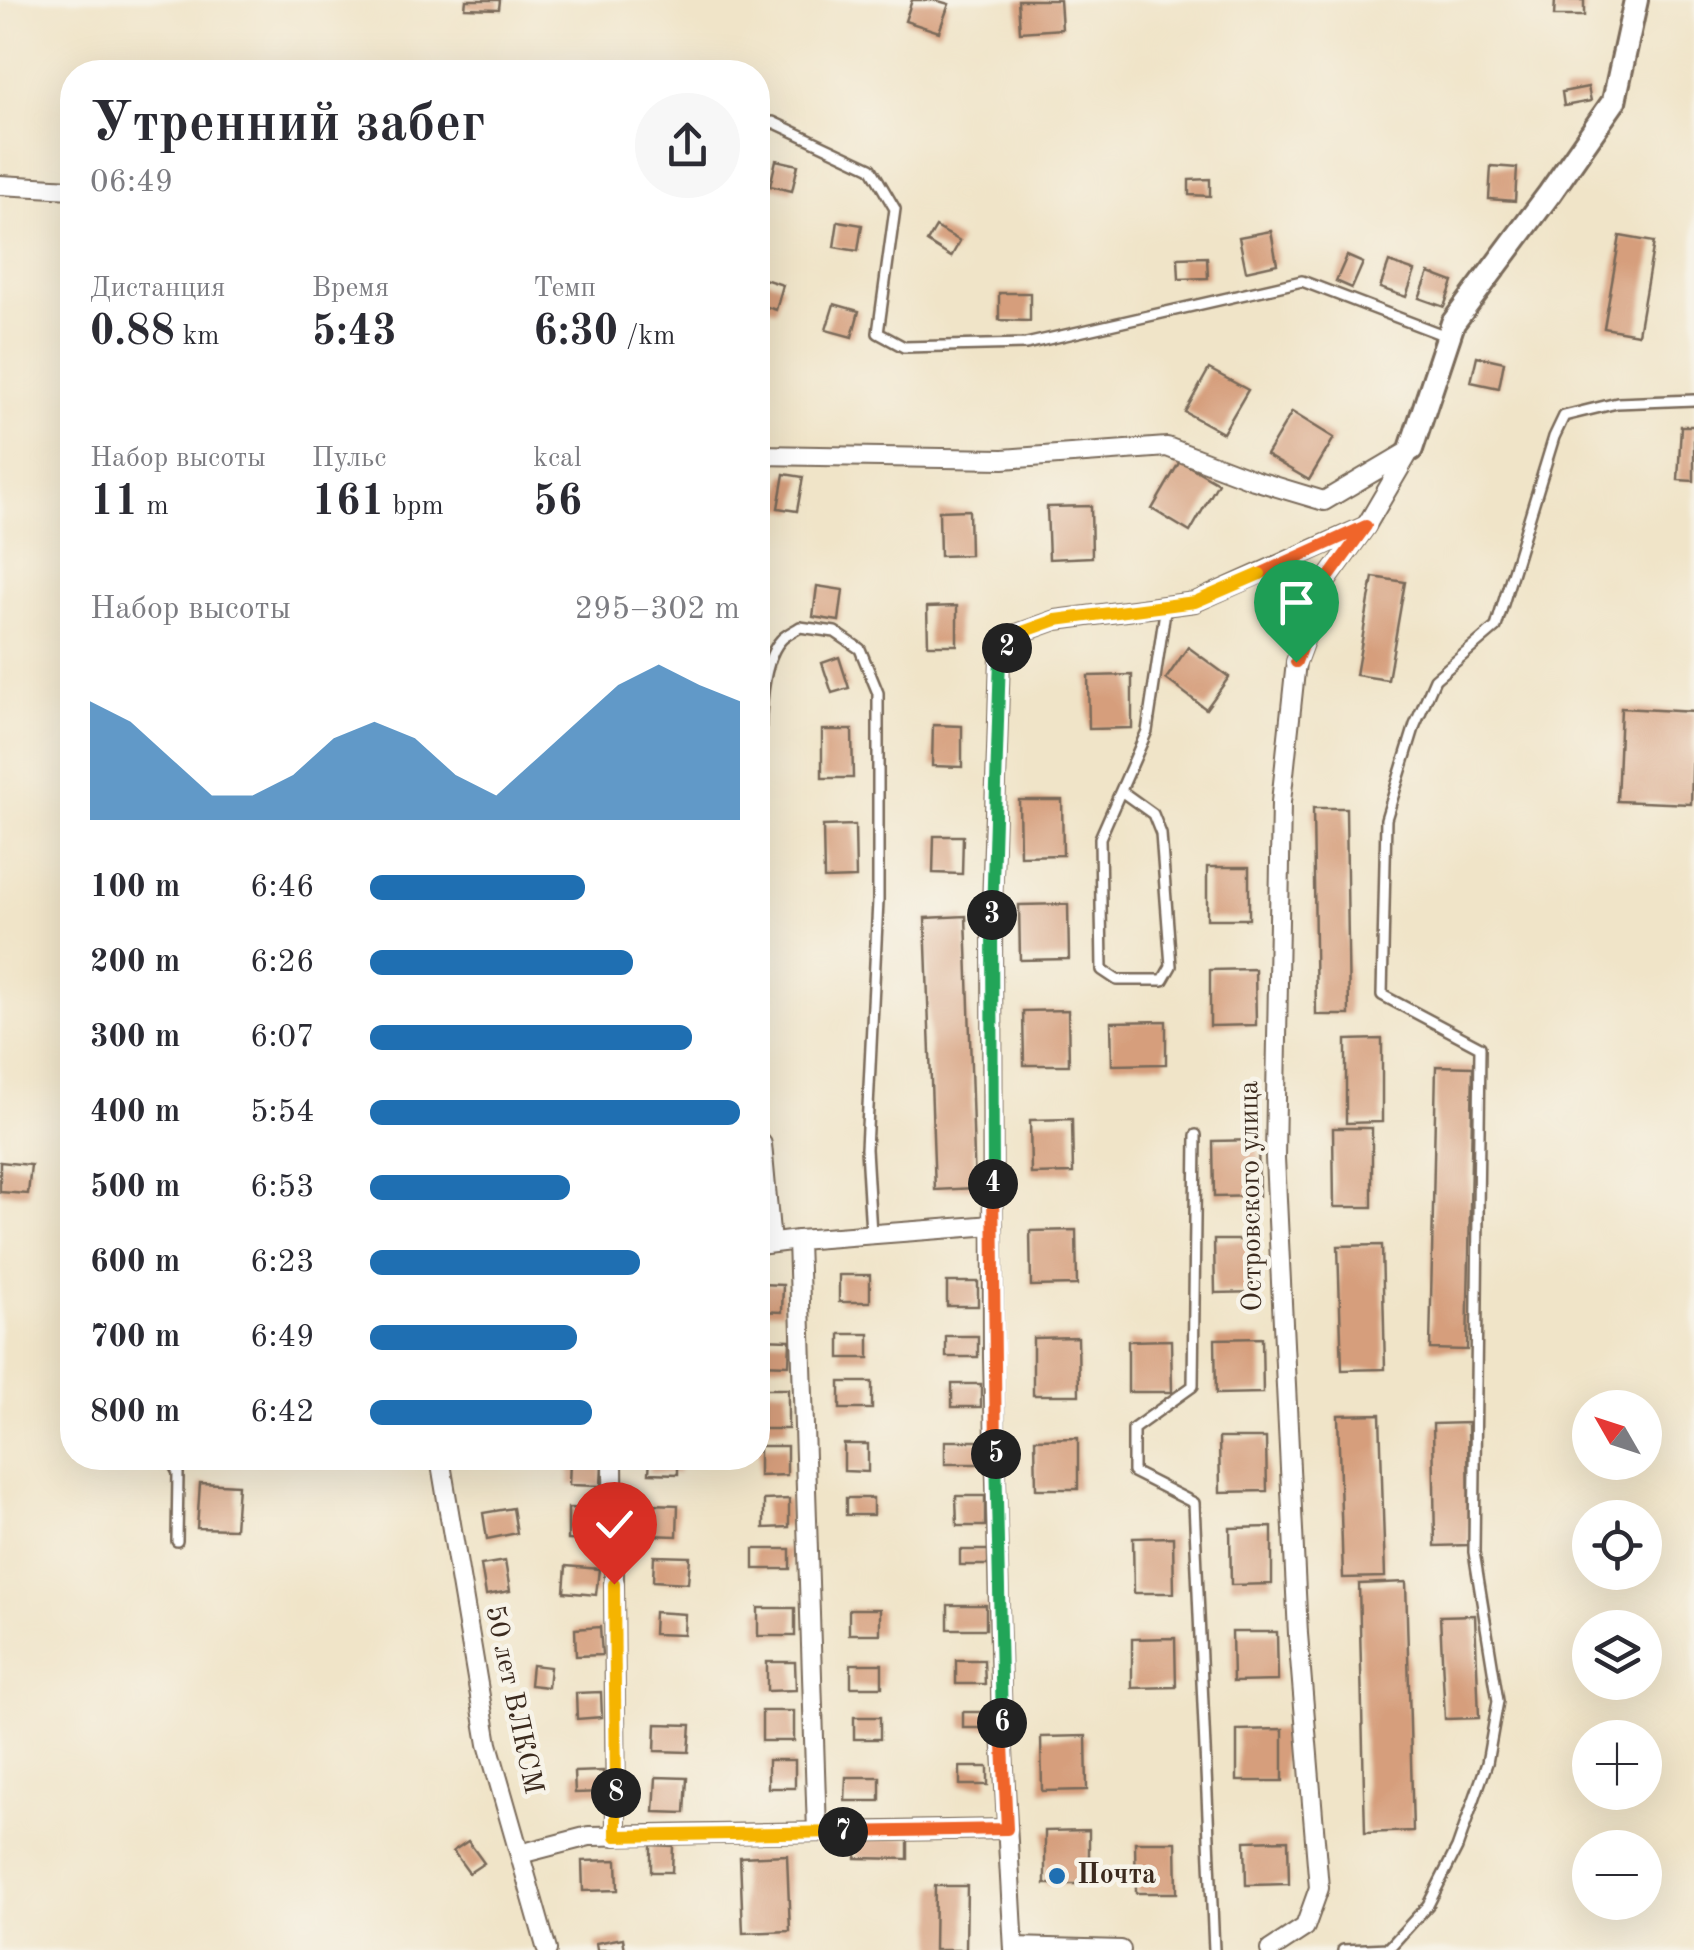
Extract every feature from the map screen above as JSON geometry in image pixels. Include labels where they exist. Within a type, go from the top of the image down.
[{"type":"street","points":[[770,455],[1003,460],[1167,447],[1324,501],[1412,449],[1453,323],[1614,101],[1636,0]]},
{"type":"street","points":[[0,186],[60,188]]},
{"type":"street","name":"Островского улица","points":[[1270,1950],[1305,1927],[1320,1888],[1298,1634],[1275,1158],[1282,802],[1296,662],[1326,581],[1366,526],[1412,449]]},
{"type":"street","points":[[1121,1950],[1014,1948],[994,1376],[992,906],[1000,657],[1017,634],[1056,620],[1195,602],[1366,526]]},
{"type":"street","points":[[770,1243],[993,1225]]},
{"type":"street","points":[[798,1240],[817,1832]]},
{"type":"street","name":"50 лет ВЛКСМ","points":[[442,1470],[488,1744],[548,1950]]},
{"type":"street","points":[[613,1470],[616,1836]]},
{"type":"street","points":[[520,1854],[589,1836],[1007,1829]]},
{"type":"lane","points":[[770,124],[872,168],[895,209],[878,333],[904,347],[1026,344],[1302,281],[1448,337]]},
{"type":"lane","points":[[1342,1950],[1388,1948],[1428,1905],[1457,1848],[1481,1780],[1498,1701],[1474,1552],[1480,1047],[1382,996],[1386,819],[1415,725],[1435,679],[1496,627],[1554,436],[1564,416],[1618,403],[1694,400]]},
{"type":"lane","points":[[1120,792],[1153,814],[1161,834],[1172,966],[1163,980],[1118,980],[1102,970],[1100,838],[1120,792],[1147,731],[1166,605]]},
{"type":"lane","points":[[770,662],[780,641],[800,627],[835,632],[860,650],[878,693],[878,901],[866,1149],[872,1234]]},
{"type":"lane","points":[[1196,1136],[1192,1386],[1133,1429],[1132,1472],[1194,1503],[1214,1950]]},
{"type":"lane","points":[[176,1470],[177,1541]]},
{"type":"building","points":[[466,0],[500,0],[499,9],[465,8]]},
{"type":"building","points":[[912,0],[949,4],[939,32],[905,21]]},
{"type":"building","points":[[1018,0],[1060,0],[1062,29],[1020,32]]},
{"type":"building","points":[[1555,0],[1584,0],[1584,16],[1554,16]]},
{"type":"building","points":[[1588,87],[1591,101],[1564,106],[1562,92]]},
{"type":"building","points":[[776,160],[798,165],[792,191],[770,186]]},
{"type":"building","points":[[1491,166],[1517,168],[1515,201],[1489,199]]},
{"type":"building","points":[[1210,179],[1210,196],[1189,195],[1189,180]]},
{"type":"building","points":[[838,221],[862,225],[858,251],[834,247]]},
{"type":"building","points":[[936,227],[960,241],[951,257],[927,242]]},
{"type":"building","points":[[1271,231],[1277,264],[1246,271],[1239,237]]},
{"type":"building","points":[[1620,236],[1654,242],[1638,334],[1604,328]]},
{"type":"building","points":[[1347,256],[1363,263],[1352,288],[1336,281]]},
{"type":"building","points":[[1207,257],[1208,278],[1179,279],[1178,258]]},
{"type":"building","points":[[1389,262],[1415,271],[1406,297],[1380,288]]},
{"type":"building","points":[[1429,273],[1453,282],[1444,307],[1419,298]]},
{"type":"building","points":[[770,281],[783,285],[776,310],[770,308]]},
{"type":"building","points":[[999,293],[1030,293],[1030,321],[999,320]]},
{"type":"building","points":[[834,304],[859,311],[852,337],[826,330]]},
{"type":"building","points":[[1477,356],[1504,362],[1499,388],[1471,382]]},
{"type":"building","points":[[1209,369],[1248,390],[1223,433],[1185,412]]},
{"type":"building","points":[[1292,412],[1334,438],[1309,480],[1266,455]]},
{"type":"building","points":[[1681,426],[1694,426],[1694,481],[1678,480]]},
{"type":"building","points":[[1180,461],[1218,483],[1190,532],[1152,509]]},
{"type":"building","points":[[784,474],[803,477],[797,511],[778,508]]},
{"type":"building","points":[[1091,506],[1092,557],[1049,559],[1047,507]]},
{"type":"building","points":[[969,510],[970,555],[940,556],[939,511]]},
{"type":"building","points":[[1373,577],[1405,582],[1388,680],[1356,675]]},
{"type":"building","points":[[817,586],[843,590],[839,621],[813,617]]},
{"type":"building","points":[[957,606],[957,645],[928,645],[927,607]]},
{"type":"building","points":[[1188,647],[1229,677],[1206,709],[1166,679]]},
{"type":"building","points":[[839,657],[849,688],[832,693],[822,663]]},
{"type":"building","points":[[1132,675],[1132,728],[1089,729],[1088,676]]},
{"type":"building","points":[[1621,708],[1694,712],[1691,804],[1617,801]]},
{"type":"building","points":[[933,725],[962,726],[962,767],[932,766]]},
{"type":"building","points":[[822,730],[852,730],[853,778],[822,778]]},
{"type":"building","points":[[1019,800],[1062,800],[1063,855],[1020,856]]},
{"type":"building","points":[[1313,808],[1346,808],[1349,1015],[1316,1015]]},
{"type":"building","points":[[855,825],[856,878],[824,879],[823,826]]},
{"type":"building","points":[[934,836],[963,836],[962,874],[933,873]]},
{"type":"building","points":[[1207,867],[1249,867],[1249,919],[1207,919]]},
{"type":"building","points":[[1068,904],[1069,959],[1020,960],[1019,905]]},
{"type":"building","points":[[966,916],[975,1188],[935,1190],[925,918]]},
{"type":"building","points":[[1255,969],[1256,1025],[1210,1026],[1210,970]]},
{"type":"building","points":[[1068,1010],[1069,1065],[1024,1065],[1023,1011]]},
{"type":"building","points":[[1166,1021],[1166,1064],[1112,1065],[1111,1022]]},
{"type":"building","points":[[1382,1039],[1382,1122],[1346,1123],[1346,1040]]},
{"type":"building","points":[[1436,1066],[1473,1067],[1467,1350],[1430,1349]]},
{"type":"building","points":[[1072,1119],[1073,1173],[1031,1174],[1030,1120]]},
{"type":"building","points":[[1333,1128],[1372,1128],[1372,1207],[1334,1207]]},
{"type":"building","points":[[1258,1140],[1259,1196],[1214,1197],[1213,1141]]},
{"type":"building","points":[[0,1162],[31,1165],[28,1194],[0,1192]]},
{"type":"building","points":[[1076,1230],[1077,1285],[1031,1286],[1030,1231]]},
{"type":"building","points":[[1214,1240],[1258,1240],[1259,1292],[1215,1293]]},
{"type":"building","points":[[1382,1245],[1385,1369],[1342,1370],[1338,1246]]},
{"type":"building","points":[[839,1275],[870,1275],[870,1302],[839,1302]]},
{"type":"building","points":[[947,1282],[978,1282],[978,1306],[947,1306]]},
{"type":"building","points":[[770,1284],[783,1285],[782,1312],[770,1312]]},
{"type":"building","points":[[840,1334],[869,1334],[869,1358],[840,1358]]},
{"type":"building","points":[[946,1336],[978,1336],[978,1357],[946,1357]]},
{"type":"building","points":[[1078,1337],[1079,1395],[1033,1395],[1033,1338]]},
{"type":"building","points":[[1262,1338],[1263,1393],[1216,1394],[1215,1339]]},
{"type":"building","points":[[770,1339],[790,1340],[789,1365],[770,1364]]},
{"type":"building","points":[[1171,1340],[1172,1392],[1128,1392],[1128,1341]]},
{"type":"building","points":[[840,1382],[872,1382],[872,1409],[840,1409]]},
{"type":"building","points":[[952,1384],[981,1384],[981,1407],[952,1407]]},
{"type":"building","points":[[770,1389],[788,1389],[788,1429],[770,1429]]},
{"type":"building","points":[[1380,1414],[1385,1577],[1343,1578],[1338,1415]]},
{"type":"building","points":[[1468,1423],[1469,1545],[1435,1546],[1433,1424]]},
{"type":"building","points":[[1078,1438],[1078,1489],[1036,1489],[1035,1439]]},
{"type":"building","points":[[1219,1438],[1266,1438],[1267,1491],[1220,1492]]},
{"type":"building","points":[[945,1441],[980,1441],[980,1464],[945,1464]]},
{"type":"building","points":[[844,1444],[868,1444],[868,1472],[844,1471]]},
{"type":"building","points":[[770,1446],[787,1446],[787,1475],[759,1476],[759,1470],[770,1470]]},
{"type":"building","points":[[570,1470],[602,1470],[601,1486],[569,1485]]},
{"type":"building","points":[[649,1470],[678,1470],[678,1474]]},
{"type":"building","points":[[200,1483],[238,1485],[235,1529],[197,1528]]},
{"type":"building","points":[[956,1496],[985,1496],[985,1526],[957,1526]]},
{"type":"building","points":[[846,1498],[873,1498],[873,1515],[846,1515]]},
{"type":"building","points":[[789,1499],[789,1527],[764,1528],[764,1500]]},
{"type":"building","points":[[650,1504],[678,1505],[677,1536],[648,1535]]},
{"type":"building","points":[[513,1508],[517,1533],[487,1539],[483,1513]]},
{"type":"building","points":[[568,1508],[598,1509],[597,1541],[568,1540]]},
{"type":"building","points":[[1272,1527],[1272,1584],[1231,1585],[1230,1528]]},
{"type":"building","points":[[1173,1537],[1174,1593],[1134,1593],[1133,1538]]},
{"type":"building","points":[[754,1549],[790,1549],[790,1569],[754,1569]]},
{"type":"building","points":[[960,1550],[991,1550],[991,1565],[960,1565]]},
{"type":"building","points":[[654,1556],[690,1557],[688,1583],[653,1581]]},
{"type":"building","points":[[505,1561],[510,1591],[486,1595],[481,1565]]},
{"type":"building","points":[[566,1566],[599,1569],[596,1595],[564,1592]]},
{"type":"building","points":[[1406,1582],[1413,1831],[1365,1833],[1359,1584]]},
{"type":"building","points":[[948,1605],[986,1605],[986,1629],[948,1629]]},
{"type":"building","points":[[758,1608],[795,1608],[795,1636],[758,1636]]},
{"type":"building","points":[[849,1609],[880,1609],[880,1634],[849,1634]]},
{"type":"building","points":[[654,1612],[685,1614],[684,1635],[653,1634]]},
{"type":"building","points":[[1475,1615],[1479,1718],[1445,1719],[1440,1616]]},
{"type":"building","points":[[600,1627],[602,1655],[576,1656],[575,1629]]},
{"type":"building","points":[[1232,1632],[1277,1632],[1278,1681],[1233,1682]]},
{"type":"building","points":[[1175,1638],[1176,1687],[1132,1688],[1132,1639]]},
{"type":"building","points":[[956,1660],[984,1660],[985,1684],[956,1684]]},
{"type":"building","points":[[767,1662],[795,1662],[796,1690],[767,1691]]},
{"type":"building","points":[[851,1664],[882,1664],[882,1687],[851,1687]]},
{"type":"building","points":[[532,1665],[550,1667],[548,1687],[530,1685]]},
{"type":"building","points":[[601,1692],[602,1717],[577,1719],[576,1693]]},
{"type":"building","points":[[762,1711],[794,1711],[794,1741],[762,1741]]},
{"type":"building","points":[[963,1712],[990,1712],[991,1728],[963,1728]]},
{"type":"building","points":[[854,1717],[880,1717],[880,1739],[854,1739]]},
{"type":"building","points":[[656,1724],[691,1725],[689,1752],[655,1751]]},
{"type":"building","points":[[1283,1729],[1283,1781],[1237,1781],[1237,1730]]},
{"type":"building","points":[[1086,1736],[1087,1790],[1042,1791],[1041,1737]]},
{"type":"building","points":[[768,1760],[795,1760],[795,1788],[768,1788]]},
{"type":"building","points":[[960,1767],[988,1767],[988,1785],[960,1785]]},
{"type":"building","points":[[603,1771],[604,1792],[575,1793],[574,1772]]},
{"type":"building","points":[[656,1777],[687,1778],[685,1813],[654,1812]]},
{"type":"building","points":[[846,1777],[880,1777],[880,1801],[845,1801]]},
{"type":"building","points":[[1089,1830],[1089,1884],[1045,1884],[1045,1831]]},
{"type":"building","points":[[856,1838],[908,1838],[908,1859],[856,1858]]},
{"type":"building","points":[[1288,1840],[1289,1884],[1246,1885],[1245,1841]]},
{"type":"building","points":[[468,1841],[484,1863],[469,1873],[453,1851]]},
{"type":"building","points":[[1135,1842],[1176,1842],[1177,1893],[1136,1893]]},
{"type":"building","points":[[651,1845],[673,1846],[672,1872],[651,1872]]},
{"type":"building","points":[[787,1855],[790,1931],[743,1933],[740,1857]]},
{"type":"building","points":[[617,1860],[618,1890],[583,1891],[582,1861]]},
{"type":"building","points":[[935,1886],[967,1886],[966,1950],[934,1950]]},
{"type":"building","points":[[623,1938],[625,1950],[597,1950],[596,1943]]},
{"type":"place","name":"Почта","points":[[1057,1876]]},
{"type":"route","points":[[614,1584],[616,1836],[1007,1829],[994,1357],[992,906],[1000,657],[1017,634],[1056,620],[1195,602],[1366,526],[1326,581],[1296,662]]}]
